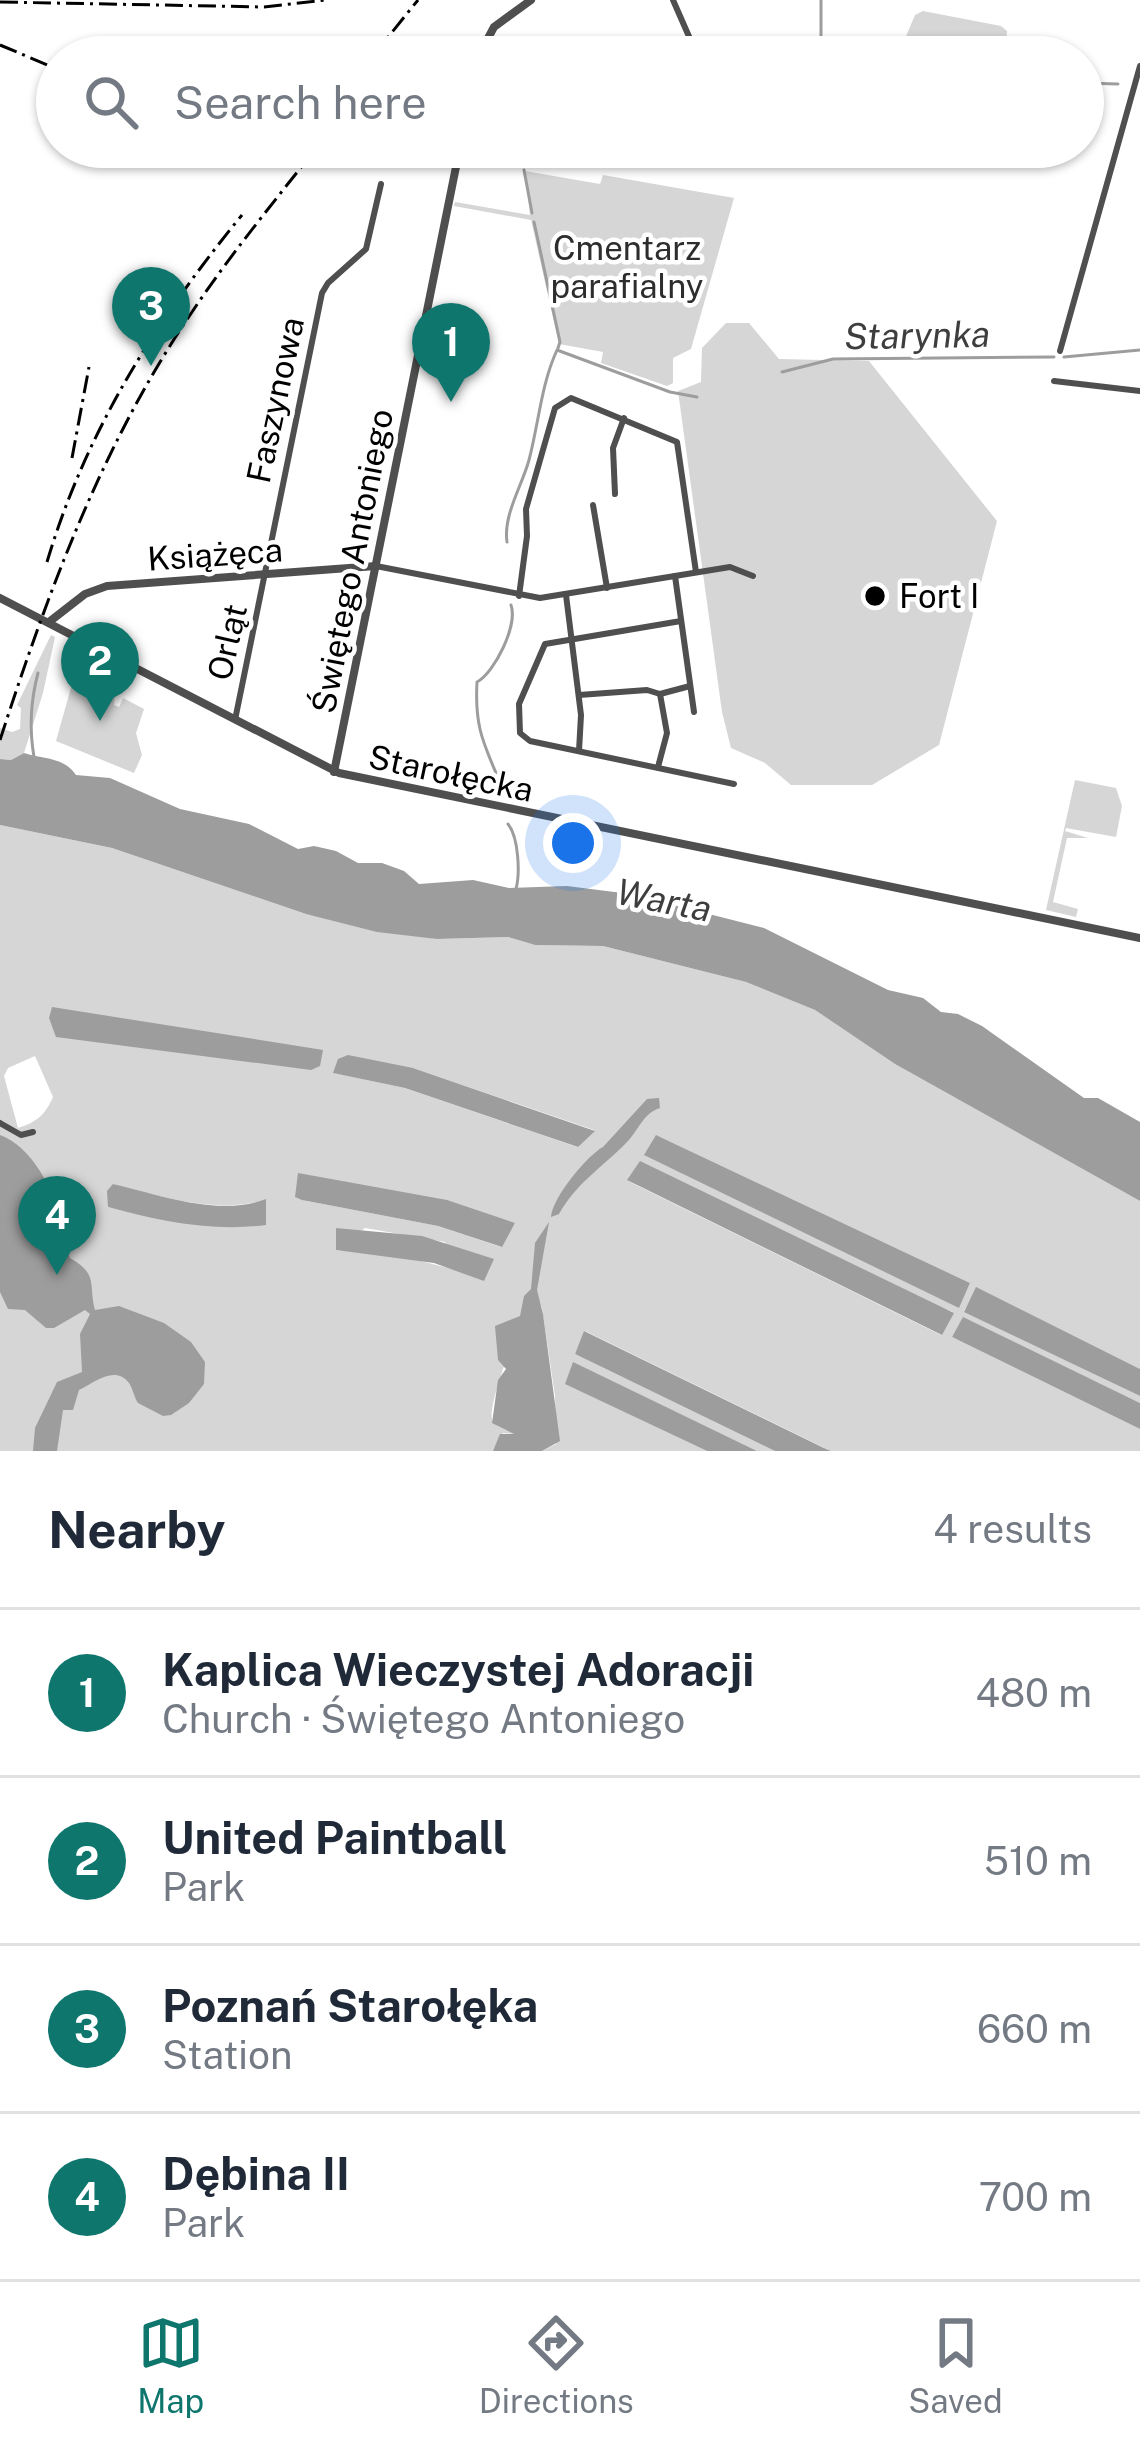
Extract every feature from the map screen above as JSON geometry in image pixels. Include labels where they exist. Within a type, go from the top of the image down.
[{"type":"street","points":[[488,36],[505,16],[531,0]]},
{"type":"street","points":[[673,0],[689,36]]},
{"type":"street","points":[[1060,351],[1140,66]]},
{"type":"street","name":"Świętego Antoniego","points":[[334,772],[456,168]]},
{"type":"street","name":"Faszynowa","points":[[266,574],[323,289],[366,249],[381,184]]},
{"type":"street","points":[[1054,381],[1140,391]]},
{"type":"street","points":[[519,596],[526,509],[556,406],[573,398],[677,442],[696,572]]},
{"type":"street","points":[[614,494],[613,448],[624,418]]},
{"type":"street","points":[[592,505],[607,588]]},
{"type":"street","name":"Książęca","points":[[49,622],[101,587],[266,574],[375,568],[519,596],[566,596],[730,567],[753,576]]},
{"type":"street","name":"Orląt","points":[[235,719],[266,574]]},
{"type":"street","points":[[675,576],[694,712]]},
{"type":"street","points":[[566,596],[579,695],[579,751]]},
{"type":"street","name":"Starołęcka","points":[[0,598],[334,772],[1140,938]]},
{"type":"street","points":[[682,621],[541,647],[518,713],[520,733],[525,739],[734,784]]},
{"type":"street","points":[[660,694],[690,686]]},
{"type":"street","points":[[579,695],[647,690],[660,694]]},
{"type":"street","points":[[658,767],[667,733],[660,694]]},
{"type":"street","points":[[0,1124],[21,1135],[33,1132]]},
{"type":"green space","points":[[923,11],[1001,26],[1007,36],[906,36],[915,15]]},
{"type":"green space","name":"Cmentarz parafialny","points":[[525,171],[600,184],[603,175],[734,198],[691,349],[673,358],[673,383],[667,386],[601,363],[603,352],[559,344],[531,220],[454,206],[455,202],[530,215]]},
{"type":"green space","points":[[726,323],[749,323],[779,359],[869,361],[997,521],[939,745],[872,785],[791,785],[765,763],[731,748],[722,712],[678,391],[701,382],[702,348]]},
{"type":"green space","points":[[51,635],[55,637],[43,693],[24,753],[11,760],[0,759],[0,728],[20,729],[17,705]]},
{"type":"green space","points":[[76,670],[115,695],[114,705],[119,707],[123,698],[144,709],[136,733],[142,755],[134,773],[56,741]]},
{"type":"green space","points":[[1075,780],[1116,788],[1122,806],[1116,837],[1066,828],[1088,838],[1067,838],[1053,902],[1078,909],[1076,917],[1046,910]]},
{"type":"green space","points":[[0,825],[112,848],[306,914],[437,939],[508,937],[535,945],[603,946],[746,982],[815,1010],[895,1064],[1140,1201],[1140,1369],[977,1288],[964,1311],[1140,1396],[1140,1403],[963,1318],[952,1337],[1140,1429],[1140,1451],[831,1451],[585,1331],[575,1354],[775,1451],[757,1451],[573,1363],[566,1384],[707,1451],[542,1451],[556,1444],[555,1396],[537,1296],[516,1336],[492,1409],[493,1421],[514,1434],[503,1433],[493,1451],[0,1451]],"holes":[[[35,1056],[53,1097],[40,1117],[18,1128],[4,1076],[8,1068]],[[413,1068],[594,1131],[577,1147],[405,1088],[334,1073]],[[656,1135],[970,1283],[959,1307]],[[628,1181],[953,1312],[941,1335]],[[113,1184],[208,1205],[265,1200],[266,1224],[186,1222],[108,1207]],[[302,1200],[515,1223],[501,1247],[438,1226]],[[365,1228],[445,1242],[456,1270],[405,1257],[336,1250]]]},
{"type":"shaded area","points":[[24,753],[59,762],[76,775],[110,778],[180,809],[249,824],[298,849],[314,846],[358,863],[382,863],[404,871],[419,884],[473,880],[509,888],[567,886],[630,894],[764,928],[888,990],[923,998],[941,1012],[958,1014],[982,1026],[1084,1098],[1098,1098],[1140,1122],[1140,1201],[895,1064],[815,1010],[746,982],[603,946],[377,932],[306,914],[112,848],[0,825],[0,759],[11,760]]},
{"type":"shaded area","points":[[52,1007],[323,1050],[320,1066],[311,1070],[56,1037],[49,1018]]},
{"type":"shaded area","points":[[348,1055],[413,1068],[595,1131],[578,1147],[405,1088],[333,1073],[338,1059]]},
{"type":"shaded area","points":[[659,1098],[660,1108],[551,1217],[580,1167],[647,1099]]},
{"type":"shaded area","points":[[0,1135],[31,1158],[46,1182],[70,1258],[91,1280],[95,1310],[119,1306],[164,1323],[191,1342],[205,1362],[204,1384],[171,1415],[163,1416],[138,1403],[129,1383],[110,1375],[79,1390],[73,1410],[63,1410],[57,1451],[33,1451],[35,1428],[57,1382],[82,1372],[80,1334],[90,1314],[85,1310],[46,1328],[25,1310],[8,1309],[0,1292]]},
{"type":"shaded area","points":[[656,1135],[970,1283],[959,1308],[644,1155]]},
{"type":"shaded area","points":[[640,1161],[954,1313],[942,1335],[627,1180]]},
{"type":"shaded area","points":[[298,1173],[447,1200],[515,1223],[502,1247],[438,1226],[302,1200],[295,1197]]},
{"type":"shaded area","points":[[113,1184],[209,1205],[266,1199],[266,1225],[186,1224],[108,1207],[107,1191]]},
{"type":"shaded area","points":[[549,1222],[537,1290],[560,1441],[542,1451],[493,1451],[500,1434],[514,1434],[492,1423],[498,1380],[506,1369],[498,1360],[495,1326],[520,1316],[524,1296],[531,1289],[535,1243]]},
{"type":"shaded area","points":[[336,1228],[422,1236],[494,1259],[484,1281],[434,1263],[336,1250]]},
{"type":"shaded area","points":[[976,1287],[1140,1369],[1140,1396],[964,1312]]},
{"type":"shaded area","points":[[963,1317],[1140,1403],[1140,1429],[952,1337]]},
{"type":"shaded area","points":[[584,1331],[831,1451],[775,1451],[575,1354]]},
{"type":"shaded area","points":[[573,1362],[757,1451],[707,1451],[565,1384]]},
{"type":"waterway","name":"Starynka","points":[[821,0],[821,36]]},
{"type":"waterway","name":"Starynka","points":[[1104,84],[1118,84]]},
{"type":"waterway","name":"Starynka","points":[[524,170],[532,213]]},
{"type":"waterway","name":"Starynka","points":[[534,222],[558,348]]},
{"type":"waterway","name":"Starynka","points":[[507,542],[510,511],[529,460],[557,350],[670,392],[697,397]]},
{"type":"waterway","name":"Starynka","points":[[1064,357],[1140,350]]},
{"type":"waterway","name":"Starynka","points":[[782,372],[833,359],[1054,357]]},
{"type":"waterway","name":"Starynka","points":[[505,796],[480,729],[477,682],[503,647],[511,605]]},
{"type":"waterway","points":[[34,757],[31,715],[38,673]]},
{"type":"waterway","name":"Starynka","points":[[508,824],[518,856],[516,889]]},
{"type":"railway","points":[[0,2],[264,7],[326,0]]},
{"type":"railway","points":[[389,36],[418,0]]},
{"type":"railway","points":[[0,45],[36,60]]},
{"type":"railway","points":[[0,740],[58,575],[130,415],[205,293],[301,168]]},
{"type":"railway","points":[[47,562],[82,467],[127,379],[181,295],[242,215]]},
{"type":"railway","points":[[72,458],[89,367]]},
{"type":"place","name":"Poznań Starołęka","points":[[151,366]]},
{"type":"place","name":"Kaplica Wieczystej Adoracji","points":[[451,402]]},
{"type":"place","name":"Fort I","points":[[875,596]]},
{"type":"place","name":"United Paintball","points":[[100,721]]},
{"type":"place","name":"Dębina II","points":[[57,1275]]},
{"type":"water label","name":"Warta","points":[[664,900]]}]
